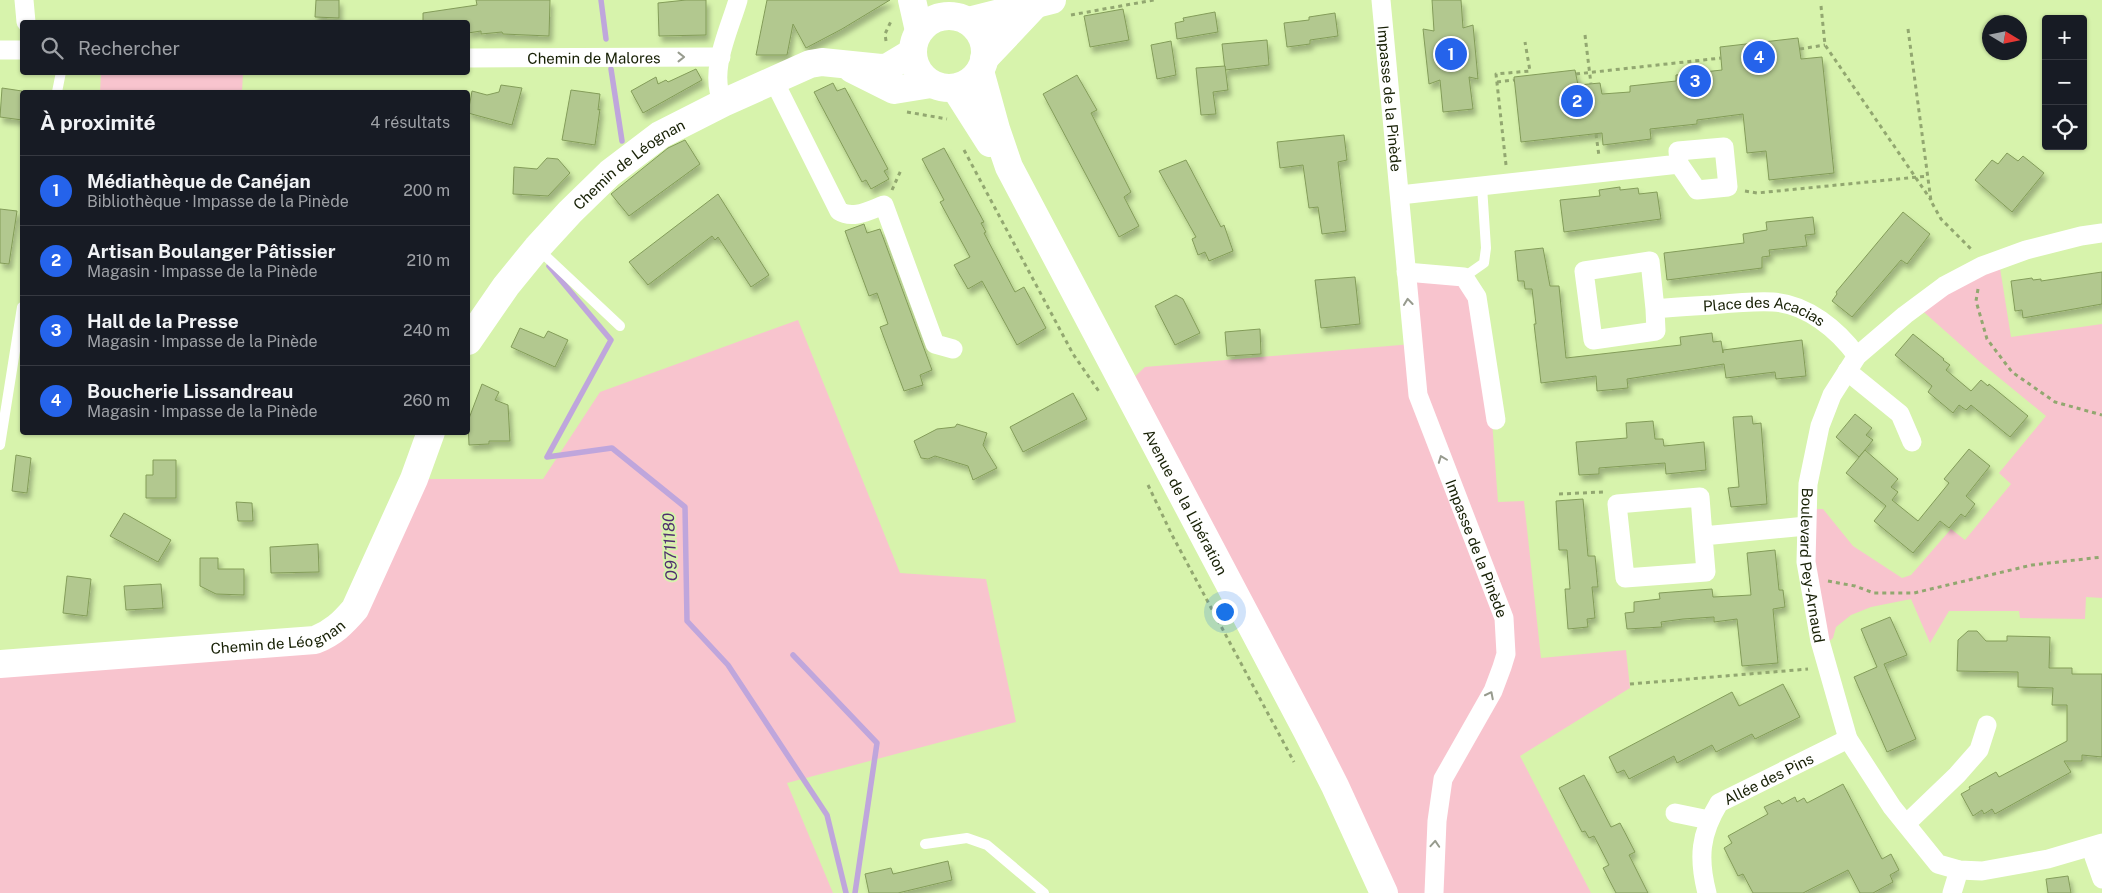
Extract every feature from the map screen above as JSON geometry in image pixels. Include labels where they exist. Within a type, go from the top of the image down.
[{"type":"street","points":[[24,0],[26,20]]},
{"type":"street","points":[[723,103],[717,83],[721,57],[738,0]]},
{"type":"street","points":[[912,0],[916,67],[920,74],[943,86],[965,84],[1044,2]]},
{"type":"street","name":"Impasse de la Pinède","points":[[1381,0],[1418,396],[1504,618],[1505,634],[1506,654],[1493,691],[1444,779],[1437,821],[1434,893]]},
{"type":"street","points":[[916,42],[928,22],[950,12],[1044,2]]},
{"type":"street","points":[[950,12],[980,33],[985,50],[982,65]]},
{"type":"street","name":"Chemin de Léognan","points":[[470,337],[506,286],[537,248],[577,205],[610,173],[660,135],[723,103],[810,64],[888,67],[916,42]]},
{"type":"street","points":[[0,50],[20,50]]},
{"type":"street","name":"Chemin de Malores","points":[[470,58],[721,57]]},
{"type":"street","name":"Chemin de Léognan","points":[[842,64],[894,90],[943,86]]},
{"type":"street","name":"Avenue de la Libération","points":[[982,65],[996,129],[1009,167],[1331,778],[1384,893]]},
{"type":"street","points":[[773,80],[839,211],[845,215],[854,215],[884,205],[936,344],[953,349]]},
{"type":"street","name":"Avenue de la Libération","points":[[943,86],[1009,167]]},
{"type":"street","points":[[1724,147],[1728,188],[1697,190],[1679,164],[1678,151],[1724,147]]},
{"type":"street","points":[[1400,196],[1679,164]]},
{"type":"street","name":"Boulevard Pey-Arnaud","points":[[2096,846],[2020,864],[1982,870],[1959,870],[1938,864],[1892,807],[1848,739],[1826,668],[1818,632],[1806,562],[1806,526],[1808,484],[1820,426],[1832,395],[1852,363],[1905,315],[1944,286],[1982,266],[2026,250],[2081,236],[2102,233]]},
{"type":"street","points":[[1650,261],[1655,309],[1656,331],[1593,340],[1584,271],[1650,261]]},
{"type":"street","points":[[1406,272],[1464,277],[1477,297],[1496,420]]},
{"type":"street","name":"Place des Acacias","points":[[1655,309],[1746,302],[1775,302],[1794,306],[1830,328],[1848,344],[1852,363],[1900,414],[1912,442]]},
{"type":"street","name":"Chemin de Léognan","points":[[0,664],[315,640],[328,635],[340,626],[355,609],[414,479],[430,435]]},
{"type":"street","points":[[1700,497],[1703,536],[1706,572],[1625,578],[1617,504],[1700,497]]},
{"type":"street","points":[[1703,536],[1806,526]]},
{"type":"street","points":[[1906,824],[1979,750],[1987,725]]},
{"type":"street","name":"Allée des Pins","points":[[1707,893],[1702,862],[1702,840],[1709,820],[1718,803],[1848,739]]},
{"type":"street","points":[[1675,813],[1709,820]]},
{"type":"street","points":[[2096,846],[2102,880]]},
{"type":"street","points":[[1952,893],[1959,870]]},
{"type":"lane","points":[[57,90],[60,75]]},
{"type":"lane","points":[[1464,277],[1484,263],[1486,248],[1482,186]]},
{"type":"lane","points":[[537,248],[620,326]]},
{"type":"lane","points":[[0,445],[20,319]]},
{"type":"lane","points":[[925,844],[967,838],[987,845],[1044,893]]},
{"type":"path","points":[[1821,6],[1824,45],[1916,177],[1942,219],[1973,251],[1982,266],[1976,301],[1987,339],[2012,372],[2055,402],[2102,415]]},
{"type":"path","points":[[1908,29],[1931,201]]},
{"type":"path","points":[[1585,35],[1591,84]]},
{"type":"path","points":[[1525,42],[1530,75]]},
{"type":"path","points":[[1800,49],[1824,45]]},
{"type":"path","points":[[1576,74],[1590,74],[1721,58]]},
{"type":"path","points":[[1508,183],[1496,74],[1530,70]]},
{"type":"path","points":[[1497,82],[1514,80]]},
{"type":"path","points":[[1728,188],[1757,193],[1928,176]]},
{"type":"path","points":[[1559,494],[1603,492],[1617,504]]},
{"type":"path","points":[[1808,577],[1855,586],[1874,592],[1914,593],[2032,565],[2102,557]]},
{"type":"path","points":[[1630,684],[1826,668]]},
{"type":"shaded area","points":[[101,75],[243,75],[242,90],[100,90]]},
{"type":"shaded area","points":[[2000,268],[2011,337],[2102,324],[2102,598],[2086,597],[2085,619],[2020,618],[2019,611],[1949,611],[1930,643],[1911,599],[1871,607],[1851,615],[1836,627],[1833,638],[1822,648],[1807,509],[1823,509],[1853,546],[1902,578],[1911,575],[1951,529],[1965,540],[2011,484],[1999,473],[2046,416],[1980,362],[1917,306]]},
{"type":"shaded area","points":[[1406,272],[1464,277],[1492,421],[1498,502],[1524,501],[1541,658],[1626,650],[1630,688],[1520,756],[1591,893],[1384,893],[1125,386],[1145,367],[1412,344]]},
{"type":"shaded area","points":[[798,320],[900,573],[986,579],[1016,722],[787,783],[833,893],[0,893],[0,664],[328,635],[414,479],[543,479],[600,392]]},
{"type":"building","points":[[316,0],[339,0],[339,18],[315,17]]},
{"type":"building","points":[[476,0],[550,0],[549,36],[503,34],[502,32],[481,34],[481,31],[470,33],[470,20],[423,20],[423,13],[477,5]]},
{"type":"building","points":[[706,0],[706,35],[659,36],[658,3]]},
{"type":"building","points":[[767,0],[890,0],[806,48],[793,24],[787,55],[756,55]]},
{"type":"building","points":[[1432,0],[1461,0],[1463,28],[1473,25],[1478,79],[1469,77],[1473,109],[1443,112],[1440,80],[1429,84],[1423,29],[1434,31]]},
{"type":"building","points":[[1123,9],[1129,40],[1090,47],[1084,16]]},
{"type":"building","points":[[1215,12],[1218,32],[1177,39],[1175,23],[1184,21],[1183,18]]},
{"type":"building","points":[[1335,13],[1338,36],[1310,40],[1310,44],[1287,47],[1284,23],[1309,20],[1309,17]]},
{"type":"building","points":[[1798,38],[1801,59],[1822,57],[1834,173],[1769,180],[1766,151],[1747,153],[1743,114],[1697,120],[1697,124],[1650,129],[1651,139],[1603,145],[1602,133],[1521,142],[1514,77],[1575,70],[1578,85],[1600,83],[1602,94],[1630,92],[1630,86],[1676,81],[1676,75],[1722,70],[1720,47]]},
{"type":"building","points":[[1267,40],[1269,65],[1225,70],[1222,44]]},
{"type":"building","points":[[1171,41],[1176,75],[1157,79],[1151,45]]},
{"type":"building","points":[[1225,66],[1228,90],[1213,92],[1216,114],[1201,115],[1196,68]]},
{"type":"building","points":[[696,69],[702,80],[643,113],[631,91],[656,77],[658,84],[666,80],[668,82]]},
{"type":"building","points":[[1077,75],[1097,110],[1091,113],[1131,192],[1124,197],[1139,226],[1119,237],[1043,94]]},
{"type":"building","points":[[833,83],[837,91],[845,88],[888,169],[884,171],[889,179],[871,189],[866,180],[862,182],[814,92]]},
{"type":"building","points":[[501,85],[522,88],[512,125],[470,114],[472,91],[487,95],[499,92]]},
{"type":"building","points":[[2,88],[20,91],[20,120],[0,117]]},
{"type":"building","points":[[571,90],[600,94],[595,145],[562,140]]},
{"type":"building","points":[[1344,135],[1347,160],[1338,162],[1346,231],[1322,234],[1318,207],[1309,208],[1303,165],[1280,168],[1277,142]]},
{"type":"building","points":[[685,140],[700,164],[629,216],[611,194],[668,148]]},
{"type":"building","points":[[944,148],[984,222],[981,223],[986,232],[984,233],[1015,292],[1024,287],[1046,328],[1017,345],[982,281],[968,289],[954,265],[970,257],[940,202],[944,200],[922,159]]},
{"type":"building","points":[[2007,153],[2018,161],[2023,156],[2044,173],[2012,212],[1975,180],[1992,160],[1998,164]]},
{"type":"building","points":[[547,158],[558,159],[570,173],[548,196],[513,194],[514,167],[537,169]]},
{"type":"building","points":[[1186,160],[1221,227],[1224,225],[1233,251],[1209,261],[1205,252],[1198,255],[1192,239],[1196,237],[1159,171]]},
{"type":"building","points":[[1620,187],[1620,190],[1638,188],[1639,194],[1657,192],[1661,219],[1564,232],[1560,200],[1600,196],[1599,190]]},
{"type":"building","points":[[718,194],[769,275],[751,287],[718,237],[715,240],[712,236],[648,285],[629,262]]},
{"type":"building","points":[[0,209],[17,211],[9,264],[0,263]]},
{"type":"building","points":[[1903,212],[1930,234],[1907,264],[1901,260],[1852,317],[1832,301],[1837,294],[1836,292]]},
{"type":"building","points":[[1813,217],[1815,234],[1805,235],[1807,246],[1769,250],[1770,256],[1762,257],[1762,268],[1667,280],[1664,253],[1744,243],[1743,234],[1767,230],[1766,222]]},
{"type":"building","points":[[864,224],[867,233],[880,229],[932,370],[920,375],[923,385],[904,391],[880,327],[888,324],[877,293],[869,296],[845,231]]},
{"type":"building","points":[[1543,248],[1550,286],[1559,286],[1566,358],[1681,345],[1680,337],[1712,333],[1713,342],[1721,341],[1723,353],[1723,350],[1802,340],[1806,376],[1776,379],[1775,372],[1726,378],[1724,364],[1627,379],[1628,388],[1597,391],[1596,376],[1541,383],[1532,289],[1525,289],[1524,281],[1518,281],[1515,251]]},
{"type":"building","points":[[2102,272],[2102,304],[2023,318],[2022,310],[2015,311],[2011,281],[2032,278],[2033,280],[2041,279],[2041,281]]},
{"type":"building","points":[[1355,277],[1360,324],[1321,328],[1315,280]]},
{"type":"building","points":[[1176,295],[1183,299],[1200,333],[1175,345],[1155,306]]},
{"type":"building","points":[[520,328],[544,338],[548,331],[568,340],[555,367],[511,347]]},
{"type":"building","points":[[1260,329],[1261,354],[1227,356],[1225,332]]},
{"type":"building","points":[[1913,334],[1944,359],[1950,365],[1946,370],[1971,391],[1981,380],[1988,386],[1989,384],[2028,416],[2010,437],[1971,405],[1966,410],[1959,405],[1953,413],[1928,392],[1932,386],[1895,355]]},
{"type":"building","points":[[482,384],[499,392],[495,400],[508,405],[510,441],[489,441],[489,444],[469,445],[470,416]]},
{"type":"building","points":[[1073,393],[1087,419],[1023,452],[1010,427]]},
{"type":"building","points":[[1855,414],[1872,428],[1866,435],[1873,440],[1859,457],[1836,437]]},
{"type":"building","points":[[1752,416],[1753,424],[1761,423],[1767,504],[1731,507],[1728,488],[1739,487],[1733,417]]},
{"type":"building","points":[[1653,421],[1655,439],[1663,439],[1664,446],[1704,442],[1706,470],[1666,474],[1665,463],[1599,468],[1599,474],[1579,475],[1576,442],[1627,438],[1626,423]]},
{"type":"building","points":[[957,424],[987,433],[983,445],[997,468],[973,480],[968,466],[935,456],[928,459],[921,458],[914,441],[937,429],[955,427]]},
{"type":"building","points":[[1969,449],[1990,466],[1966,496],[1975,504],[1965,517],[1961,514],[1949,528],[1940,521],[1913,553],[1874,521],[1886,506],[1846,473],[1865,450],[1898,479],[1891,487],[1898,492],[1892,500],[1918,521],[1949,483],[1944,479]]},
{"type":"building","points":[[16,455],[31,458],[27,493],[12,491]]},
{"type":"building","points":[[153,460],[176,460],[176,498],[146,498],[146,475],[153,475]]},
{"type":"building","points":[[1583,499],[1588,556],[1595,556],[1598,587],[1592,587],[1595,618],[1587,619],[1588,627],[1568,629],[1565,589],[1570,589],[1567,550],[1559,550],[1556,501]]},
{"type":"building","points":[[236,502],[252,503],[253,521],[238,521]]},
{"type":"building","points":[[124,513],[171,540],[158,562],[110,536]]},
{"type":"building","points":[[318,544],[319,572],[271,573],[270,547]]},
{"type":"building","points":[[1775,550],[1779,590],[1783,590],[1785,607],[1773,609],[1778,663],[1742,666],[1737,619],[1714,622],[1714,617],[1683,619],[1661,622],[1662,627],[1627,629],[1625,613],[1634,612],[1634,602],[1660,599],[1659,593],[1712,589],[1713,597],[1751,595],[1747,553]]},
{"type":"building","points":[[200,558],[218,558],[218,569],[244,569],[244,595],[216,594],[200,586]]},
{"type":"building","points":[[67,576],[91,579],[87,616],[63,613]]},
{"type":"building","points":[[161,584],[163,608],[126,610],[124,586]]},
{"type":"building","points":[[1890,617],[1907,655],[1884,664],[1916,739],[1887,752],[1854,677],[1877,667],[1861,629]]},
{"type":"building","points":[[1968,631],[1977,631],[1986,641],[2007,641],[2007,636],[2050,637],[2049,668],[2072,668],[2072,674],[2102,674],[2102,757],[2082,755],[2082,761],[2064,761],[2071,772],[1995,814],[1992,809],[1984,814],[1982,810],[1973,816],[1961,794],[1970,789],[1969,787],[1996,772],[1999,777],[2067,741],[2067,705],[2052,705],[2053,688],[2018,687],[2018,672],[1957,671],[1958,640]]},
{"type":"building","points":[[1783,684],[1800,717],[1755,739],[1752,734],[1716,752],[1712,745],[1677,763],[1674,756],[1629,779],[1624,770],[1617,773],[1609,757],[1732,692],[1739,706]]},
{"type":"building","points":[[1584,775],[1611,827],[1620,823],[1635,852],[1629,855],[1648,893],[1616,893],[1603,868],[1609,865],[1594,836],[1589,838],[1585,831],[1582,832],[1559,788]]},
{"type":"building","points":[[1843,784],[1882,859],[1891,854],[1899,870],[1890,875],[1893,882],[1873,893],[1860,893],[1848,870],[1803,893],[1753,893],[1743,874],[1738,876],[1724,848],[1732,843],[1728,836],[1768,814],[1764,807],[1779,800],[1782,804],[1795,797],[1797,802],[1804,798],[1807,803]]},
{"type":"building","points":[[948,861],[952,880],[898,893],[869,893],[865,874],[891,868],[893,874]]},
{"type":"building","points":[[2068,876],[2071,893],[2048,893],[2046,879]]},
{"type":"waterway","name":"O9711180","points":[[601,0],[606,39]]},
{"type":"waterway","name":"O9711180","points":[[611,69],[622,141]]},
{"type":"waterway","name":"O9711180","points":[[549,266],[611,340],[547,457],[612,448],[685,507],[687,621],[728,665],[827,815],[846,893]]},
{"type":"waterway","points":[[793,655],[877,743],[855,893]]},
{"type":"place","name":"Médiathèque de Canéjan","points":[[1451,54]]},
{"type":"place","name":"Boucherie Lissandreau","points":[[1759,57]]},
{"type":"place","name":"Hall de la Presse","points":[[1695,81]]},
{"type":"place","name":"Artisan Boulanger Pâtissier","points":[[1577,101]]}]
